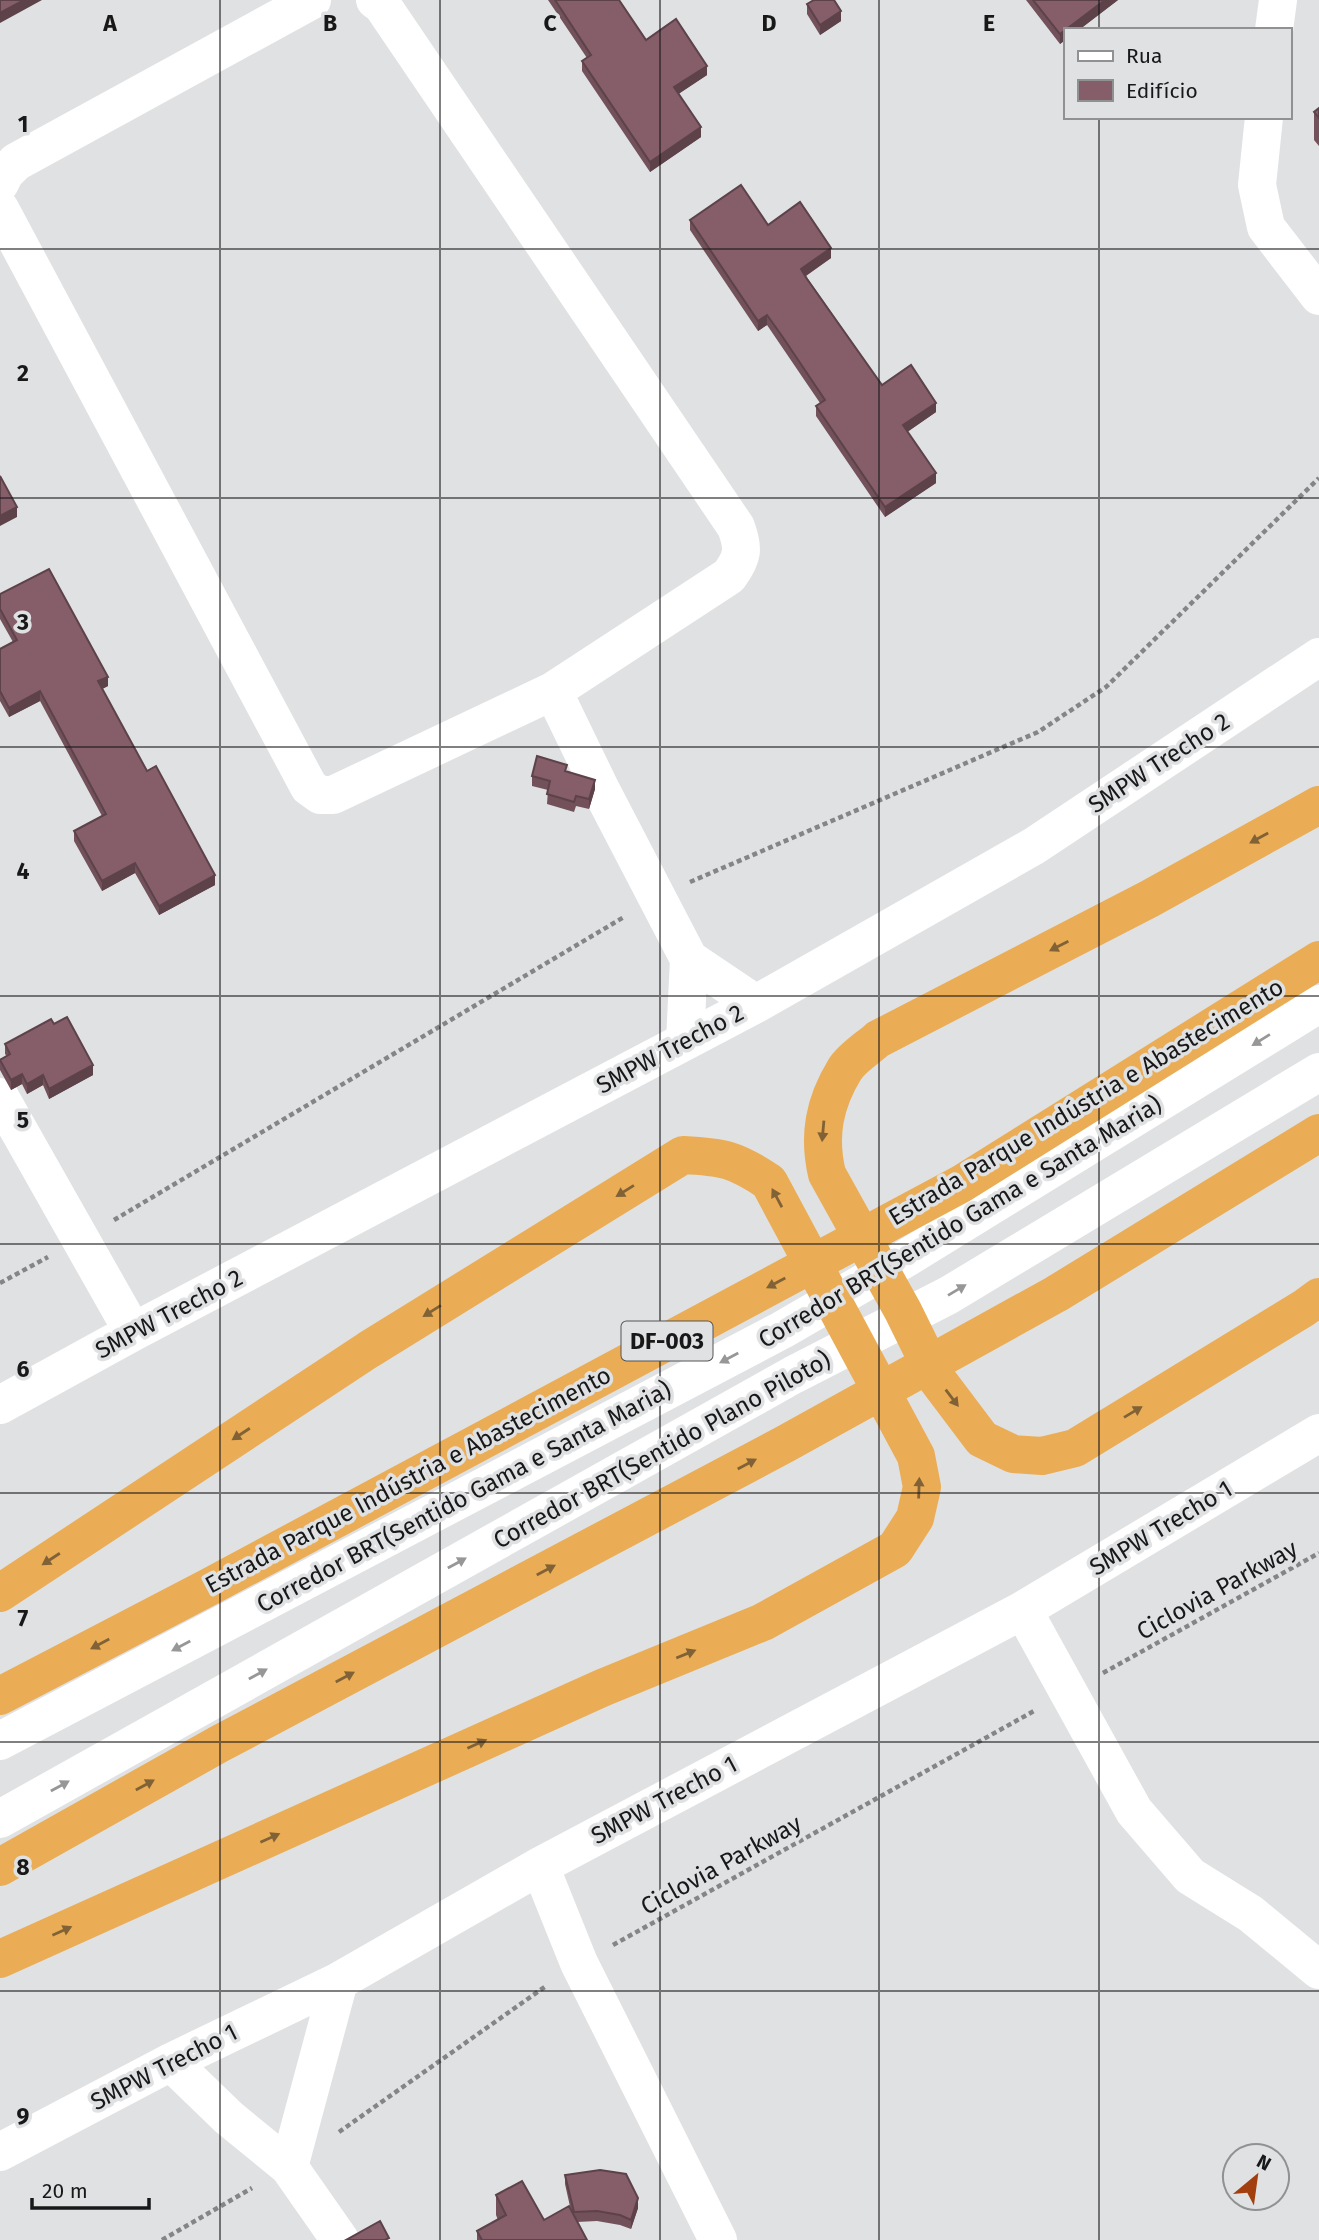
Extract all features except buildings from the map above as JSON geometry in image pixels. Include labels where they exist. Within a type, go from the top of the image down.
[{"type":"highway","points":[[1319,805],[1149,899],[878,1039],[846,1067],[824,1118],[822,1149],[827,1174],[903,1311],[936,1378],[982,1438],[1013,1454],[1042,1456],[1074,1448],[1319,1297]]},
{"type":"highway","name":"Estrada Parque Indústria e Abastecimento","points":[[0,1696],[961,1184],[1319,960]]},
{"type":"highway","points":[[0,1867],[219,1744],[773,1451],[1044,1301],[1319,1133]]},
{"type":"highway","points":[[0,1593],[368,1350],[683,1155],[713,1156],[741,1163],[769,1181],[916,1456],[922,1487],[915,1518],[895,1549],[763,1622],[601,1688],[0,1959]]},
{"type":"street","points":[[0,183],[16,162],[312,0]]},
{"type":"street","points":[[0,209],[309,787],[320,795],[333,795],[553,691],[729,576],[740,561],[742,544],[736,527],[382,5],[375,0]]},
{"type":"street","points":[[1274,28],[1278,0]]},
{"type":"street","points":[[1264,119],[1257,186],[1266,226],[1319,296]]},
{"type":"street","name":"SMPW Trecho 2","points":[[0,1405],[133,1332],[756,1004],[1034,846],[1319,657]]},
{"type":"street","points":[[553,691],[600,788],[690,959],[756,1004]]},
{"type":"street","points":[[685,1041],[690,959]]},
{"type":"street","name":"Corredor BRT(Sentido Gama e Santa Maria)","points":[[0,1741],[782,1330],[931,1243],[1319,1004]]},
{"type":"street","name":"Corredor BRT(Sentido Plano Piloto)","points":[[0,1819],[793,1375],[949,1295],[1319,1072]]},
{"type":"street","points":[[0,1097],[133,1332]]},
{"type":"street","name":"SMPW Trecho 1","points":[[0,2152],[171,2062],[339,1981],[540,1866],[1023,1610],[1319,1433]]},
{"type":"street","points":[[1023,1610],[1134,1811],[1190,1875],[1251,1914],[1319,1970]]},
{"type":"street","points":[[540,1866],[579,1963],[718,2240]]},
{"type":"street","points":[[289,2167],[339,1981]]},
{"type":"street","points":[[171,2062],[229,2118],[289,2167],[340,2240]]},
{"type":"path","name":"Ciclovia Parkway","points":[[1101,1674],[1319,1553]]},
{"type":"path","name":"Ciclovia Parkway","points":[[162,2240],[289,2167],[579,1963],[1040,1708]]}]
